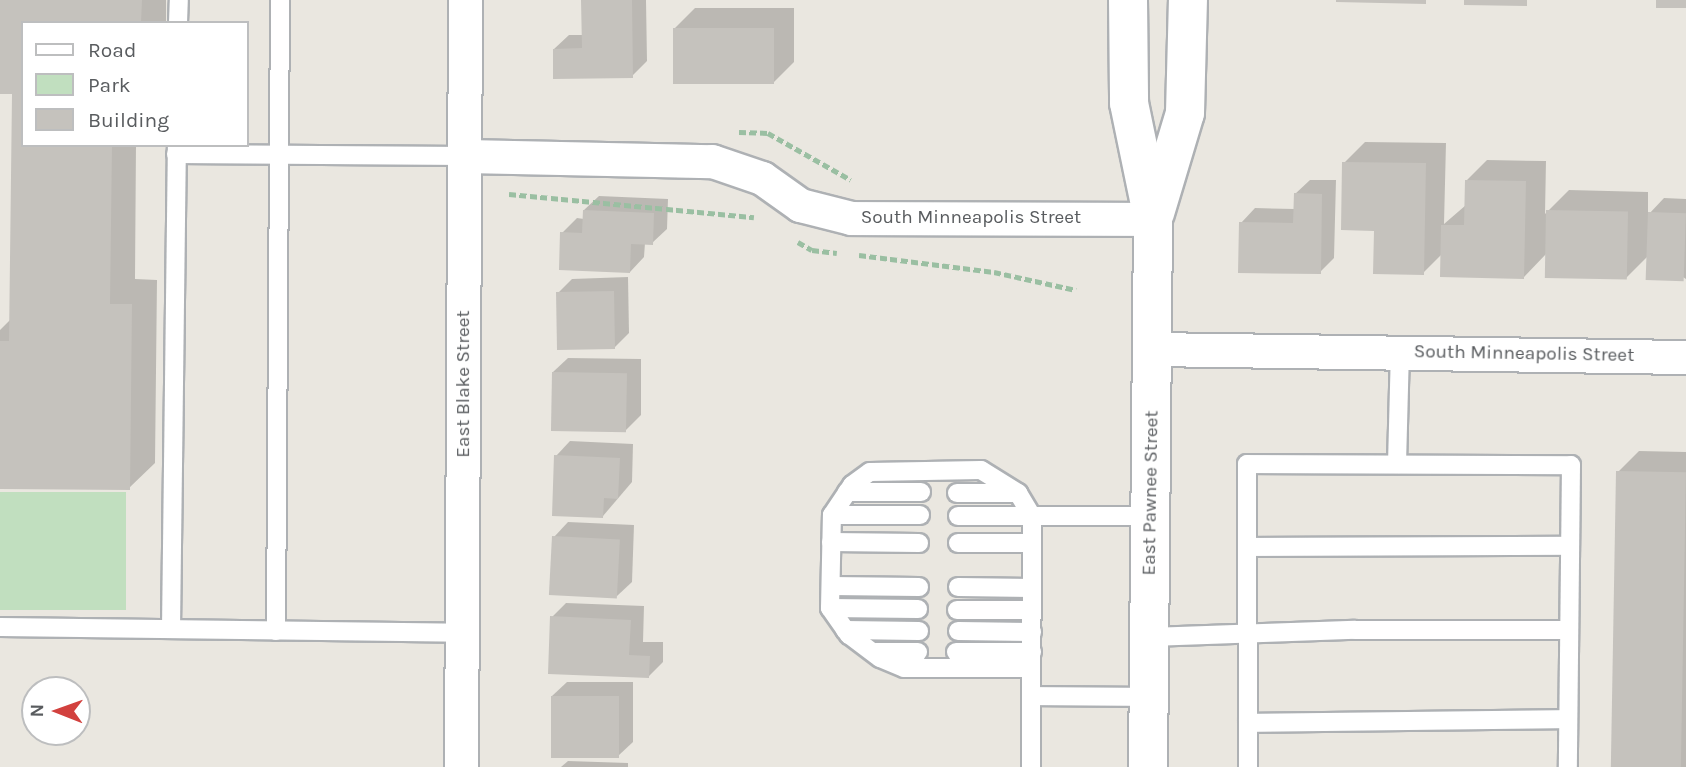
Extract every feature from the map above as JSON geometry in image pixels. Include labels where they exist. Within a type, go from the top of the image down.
[{"type":"main road","name":"East Pawnee Street","points":[[1128,0],[1129,103],[1153,219],[1148,767]]},
{"type":"main road","name":"East Pawnee Street","points":[[1153,219],[1185,113],[1188,0]]},
{"type":"street","name":"East Blake Street","points":[[461,767],[465,0]]},
{"type":"street","name":"South Minneapolis Street","points":[[466,156],[712,161],[762,178],[800,205],[851,218],[1153,219]]},
{"type":"street","name":"South Minneapolis Street","points":[[1152,349],[1686,356]]},
{"type":"lane","points":[[178,21],[179,0]]},
{"type":"lane","points":[[276,631],[280,0]]},
{"type":"lane","points":[[171,629],[176,150],[281,155],[466,156]]},
{"type":"lane","points":[[1397,464],[1400,353]]},
{"type":"lane","points":[[1248,767],[1247,464],[1571,466],[1568,767]]},
{"type":"lane","points":[[1031,767],[1032,660],[1032,516],[1018,493],[981,470],[870,472],[847,492],[832,515],[830,608],[845,630],[871,652],[904,668],[1032,660]]},
{"type":"lane","points":[[847,492],[921,492]]},
{"type":"lane","points":[[957,492],[1018,493]]},
{"type":"lane","points":[[832,515],[920,515]]},
{"type":"lane","points":[[958,516],[1151,516]]},
{"type":"lane","points":[[831,542],[919,542]]},
{"type":"lane","points":[[958,543],[1032,543]]},
{"type":"lane","points":[[1248,547],[1570,546]]},
{"type":"lane","points":[[831,586],[919,587]]},
{"type":"lane","points":[[958,587],[1032,588]]},
{"type":"lane","points":[[830,608],[918,609]]},
{"type":"lane","points":[[957,610],[1032,610]]},
{"type":"lane","points":[[0,626],[462,633]]},
{"type":"lane","points":[[845,630],[919,631]]},
{"type":"lane","points":[[1150,637],[1569,630]]},
{"type":"lane","points":[[958,631],[1032,632]]},
{"type":"lane","points":[[871,652],[918,652]]},
{"type":"lane","points":[[956,652],[1032,660]]},
{"type":"lane","points":[[1031,696],[1149,697]]},
{"type":"lane","points":[[1248,723],[1568,719]]},
{"type":"green space","points":[[0,492],[126,492],[126,610],[0,610]]},
{"type":"building","points":[[0,0],[142,0],[141,21],[21,21],[21,147],[112,147],[110,304],[132,304],[130,490],[0,489],[0,341],[9,341],[12,94],[0,94]]},
{"type":"building","points":[[581,0],[632,0],[633,78],[553,79],[553,49],[582,48]]},
{"type":"building","points":[[1426,0],[1426,4],[1336,2]]},
{"type":"building","points":[[1464,0],[1527,0],[1527,6],[1464,5]]},
{"type":"building","points":[[1656,0],[1686,0],[1686,8],[1656,8]]},
{"type":"building","points":[[673,28],[774,28],[774,84],[673,84]]},
{"type":"building","points":[[1342,162],[1426,163],[1424,275],[1373,274],[1374,231],[1341,230]]},
{"type":"building","points":[[1465,180],[1526,181],[1524,279],[1440,277],[1441,225],[1464,225]]},
{"type":"building","points":[[1294,193],[1322,194],[1321,274],[1238,273],[1239,222],[1293,223]]},
{"type":"building","points":[[583,210],[654,213],[653,245],[631,244],[630,273],[559,270],[560,232],[582,233]]},
{"type":"building","points":[[1546,210],[1628,211],[1627,279],[1545,278]]},
{"type":"building","points":[[1648,212],[1686,213],[1684,281],[1646,280]]},
{"type":"building","points":[[614,291],[615,349],[557,350],[556,292]]},
{"type":"building","points":[[552,372],[627,373],[626,432],[551,431]]},
{"type":"building","points":[[554,455],[620,458],[618,499],[604,498],[603,518],[552,516]]},
{"type":"building","points":[[1616,471],[1686,472],[1681,767],[1611,767]]},
{"type":"building","points":[[552,536],[620,540],[617,598],[549,595]]},
{"type":"building","points":[[550,616],[631,620],[629,655],[650,656],[649,678],[548,674]]},
{"type":"building","points":[[551,696],[619,696],[619,758],[551,758]]}]
